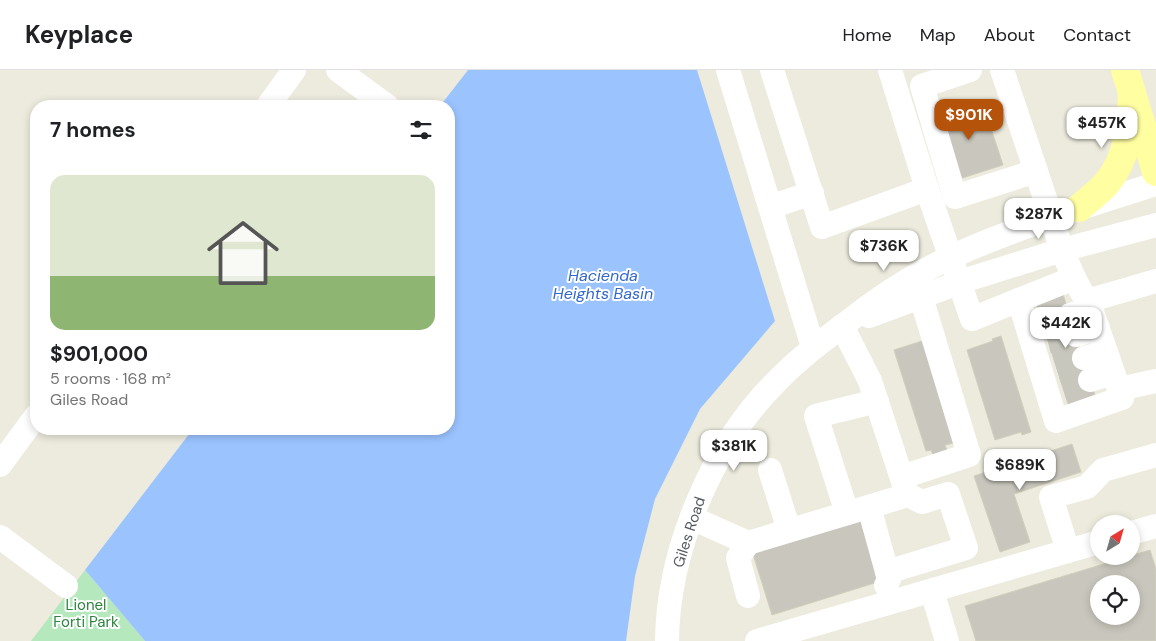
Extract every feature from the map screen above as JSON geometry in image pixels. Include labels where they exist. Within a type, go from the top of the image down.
[{"type":"main road","points":[[1138,101],[1156,172]]},
{"type":"main road","points":[[1080,208],[1106,184],[1118,166],[1138,101]]},
{"type":"street","points":[[272,100],[294,70]]},
{"type":"street","points":[[338,70],[379,100]]},
{"type":"street","points":[[728,70],[813,347]]},
{"type":"street","points":[[772,70],[822,227],[927,189]]},
{"type":"street","points":[[890,70],[927,189],[972,319],[1074,278]]},
{"type":"street","points":[[970,70],[922,86],[955,197],[1036,171]]},
{"type":"street","points":[[1011,72],[1036,171],[1062,250],[1074,278],[1084,318],[1102,370],[1122,398],[1056,421],[1052,380],[1038,334],[1019,300]]},
{"type":"street","name":"Giles Road","points":[[666,641],[672,586],[683,544],[701,495],[721,455],[746,417],[774,383],[813,347],[876,300],[950,258],[1052,218],[1156,184]]},
{"type":"street","points":[[770,207],[812,193]]},
{"type":"street","name":"Giles Road","points":[[842,326],[960,283],[1062,250],[1156,225]]},
{"type":"street","points":[[1084,318],[1156,281]]},
{"type":"street","points":[[748,596],[738,558],[748,543],[858,510],[968,455],[921,297]]},
{"type":"street","points":[[842,326],[870,381],[905,486],[922,502],[948,494],[966,548],[888,572]]},
{"type":"street","points":[[1102,370],[1156,381]]},
{"type":"street","points":[[877,401],[816,416],[888,572],[889,579],[884,590],[888,603]]},
{"type":"street","points":[[0,464],[30,424]]},
{"type":"street","points":[[1068,551],[1051,497],[1087,487],[1103,470],[1156,455]]},
{"type":"street","points":[[770,470],[789,530]]},
{"type":"street","points":[[692,518],[748,543]]},
{"type":"street","points":[[1140,530],[1156,526]]},
{"type":"street","points":[[0,537],[66,586]]},
{"type":"street","points":[[758,641],[1090,545]]},
{"type":"street","points":[[932,591],[947,641]]},
{"type":"green space","name":"Lionel Forti Park","points":[[85,570],[145,641],[31,641]]},
{"type":"water","name":"Hacienda Heights Basin","points":[[468,70],[697,70],[775,321],[700,409],[655,499],[635,576],[626,641],[145,641],[85,570],[188,435],[455,435],[455,100],[445,100]]},
{"type":"building","points":[[982,101],[1003,165],[956,180],[936,116]]},
{"type":"building","points":[[1062,291],[1096,398],[1069,407],[1035,299]]},
{"type":"building","points":[[1001,336],[1031,432],[1022,435],[1021,432],[995,440],[967,350],[993,341],[992,339]]},
{"type":"building","points":[[922,341],[954,443],[945,445],[947,451],[933,455],[931,450],[926,451],[894,350]]},
{"type":"building","points":[[1072,444],[1081,472],[1014,494],[1030,542],[1000,552],[974,476]]},
{"type":"building","points":[[861,518],[881,581],[772,615],[752,551]]},
{"type":"building","points":[[1150,550],[1156,569],[1156,641],[976,641],[965,606],[1100,565],[1140,565],[1140,553]]},
{"type":"tunnel","points":[[1042,322],[1070,315]]},
{"type":"tunnel","points":[[1048,342],[1076,335]]},
{"type":"tunnel","points":[[1056,367],[1084,358]]},
{"type":"tunnel","points":[[1063,389],[1090,380]]}]
